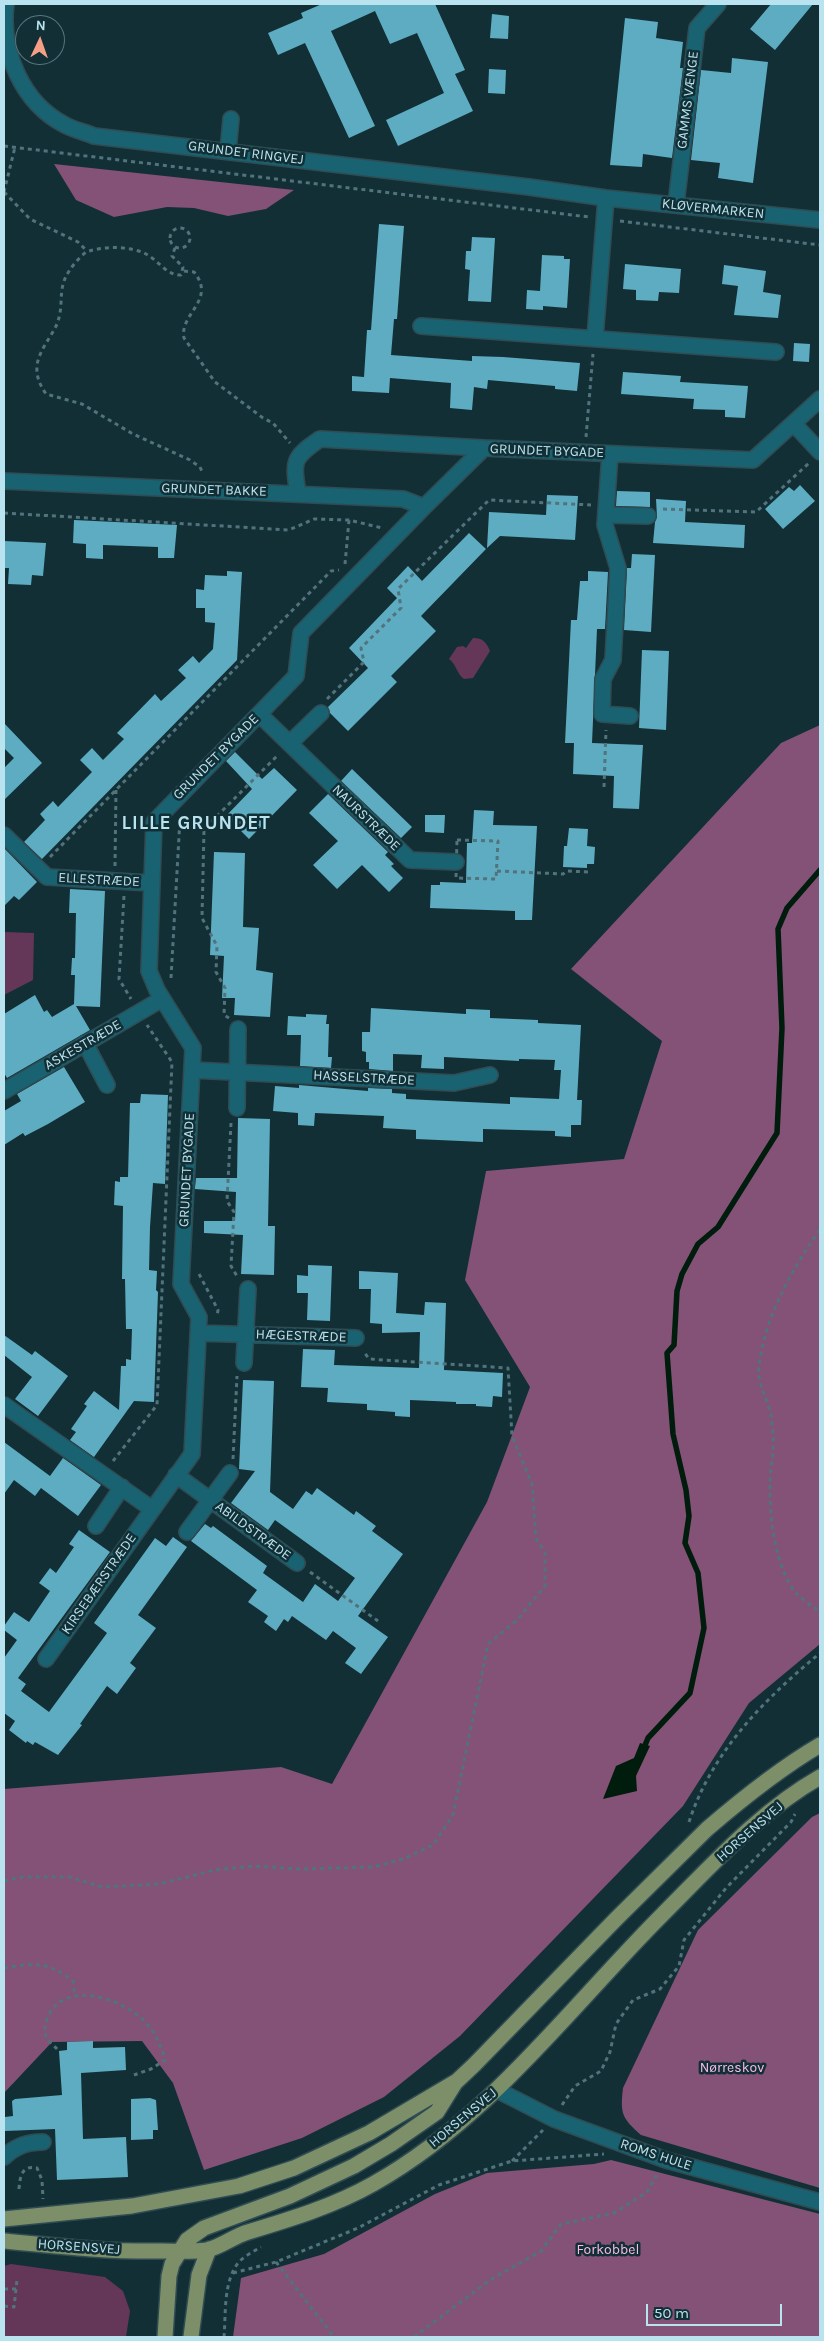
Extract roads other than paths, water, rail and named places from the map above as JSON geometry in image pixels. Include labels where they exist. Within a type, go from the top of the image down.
[{"type":"main road","name":"HORSENSVEJ","points":[[4,2219],[132,2206],[239,2186],[294,2168],[370,2133],[457,2081],[707,1829],[752,1790],[796,1759],[820,1745]]},
{"type":"main road","name":"HORSENSVEJ","points":[[4,2241],[113,2251],[209,2250],[233,2237],[339,2202],[374,2184],[411,2160],[497,2090],[639,1938],[731,1847],[769,1813],[820,1777]]},
{"type":"main road","points":[[165,2337],[169,2276],[172,2264],[187,2240],[204,2228],[290,2196],[354,2166],[391,2144],[438,2112],[457,2081]]},
{"type":"main road","points":[[191,2337],[199,2275],[209,2250]]},
{"type":"street","name":"GRUNDET RINGVEJ","points":[[6,4],[4,35],[10,60],[22,86],[38,106],[64,125],[94,136],[572,193]]},
{"type":"street","name":"GAMMS VÆNGE","points":[[676,204],[697,28],[718,4]]},
{"type":"street","points":[[228,151],[231,119]]},
{"type":"street","name":"KLØVERMARKEN","points":[[572,193],[820,220]]},
{"type":"street","points":[[595,338],[606,198]]},
{"type":"street","points":[[421,326],[776,352]]},
{"type":"street","name":"GRUNDET BYGADE","points":[[152,1509],[192,1454],[199,1317],[181,1284],[193,1048],[162,999],[149,971],[154,822],[296,676],[301,634],[484,448],[754,460],[820,399]]},
{"type":"street","points":[[794,424],[817,456]]},
{"type":"street","points":[[298,494],[294,470],[301,452],[320,438],[484,448]]},
{"type":"street","points":[[610,454],[605,525],[618,568],[613,660],[603,678],[602,714],[630,716]]},
{"type":"street","name":"GRUNDET BAKKE","points":[[4,481],[403,499],[424,507]]},
{"type":"street","points":[[606,511],[648,516]]},
{"type":"street","points":[[290,743],[321,713]]},
{"type":"street","name":"NAURSTRÆDE","points":[[259,714],[410,860],[456,862]]},
{"type":"street","name":"ELLESTRÆDE","points":[[4,835],[37,870],[47,877],[120,886],[151,883]]},
{"type":"street","name":"ASKESTRÆDE","points":[[4,1091],[162,999]]},
{"type":"street","points":[[236,1108],[238,1029]]},
{"type":"street","points":[[84,1043],[107,1086]]},
{"type":"street","name":"HASSELSTRÆDE","points":[[192,1070],[454,1083],[490,1075]]},
{"type":"street","name":"HÆGESTRÆDE","points":[[244,1363],[248,1289]]},
{"type":"street","name":"HÆGESTRÆDE","points":[[198,1333],[356,1338]]},
{"type":"street","points":[[4,1405],[51,1436],[152,1509]]},
{"type":"street","name":"ABILDSTRÆDE","points":[[187,1532],[230,1473]]},
{"type":"street","name":"ABILDSTRÆDE","points":[[176,1475],[297,1563]]},
{"type":"street","points":[[96,1526],[122,1487]]},
{"type":"street","name":"KIRSEBÆRSTRÆDE","points":[[46,1659],[152,1509]]},
{"type":"street","name":"ROMS HULE","points":[[497,2090],[554,2119],[666,2160],[820,2202]]},
{"type":"street","points":[[4,2157],[12,2149],[27,2142],[44,2142]]},
{"type":"waterway","points":[[643,1750],[648,1738],[690,1693],[704,1628],[698,1573],[685,1543],[689,1516],[686,1490],[673,1434],[667,1353],[674,1345],[677,1291],[682,1274],[698,1244],[718,1227],[777,1133],[782,1028],[778,929],[787,908],[820,870]]},
{"type":"district","name":"LILLE GRUNDET","points":[[196,824]]},
{"type":"park label","name":"Nørreskov","points":[[732,2068]]},
{"type":"park label","name":"Forkobbel","points":[[608,2250]]}]
